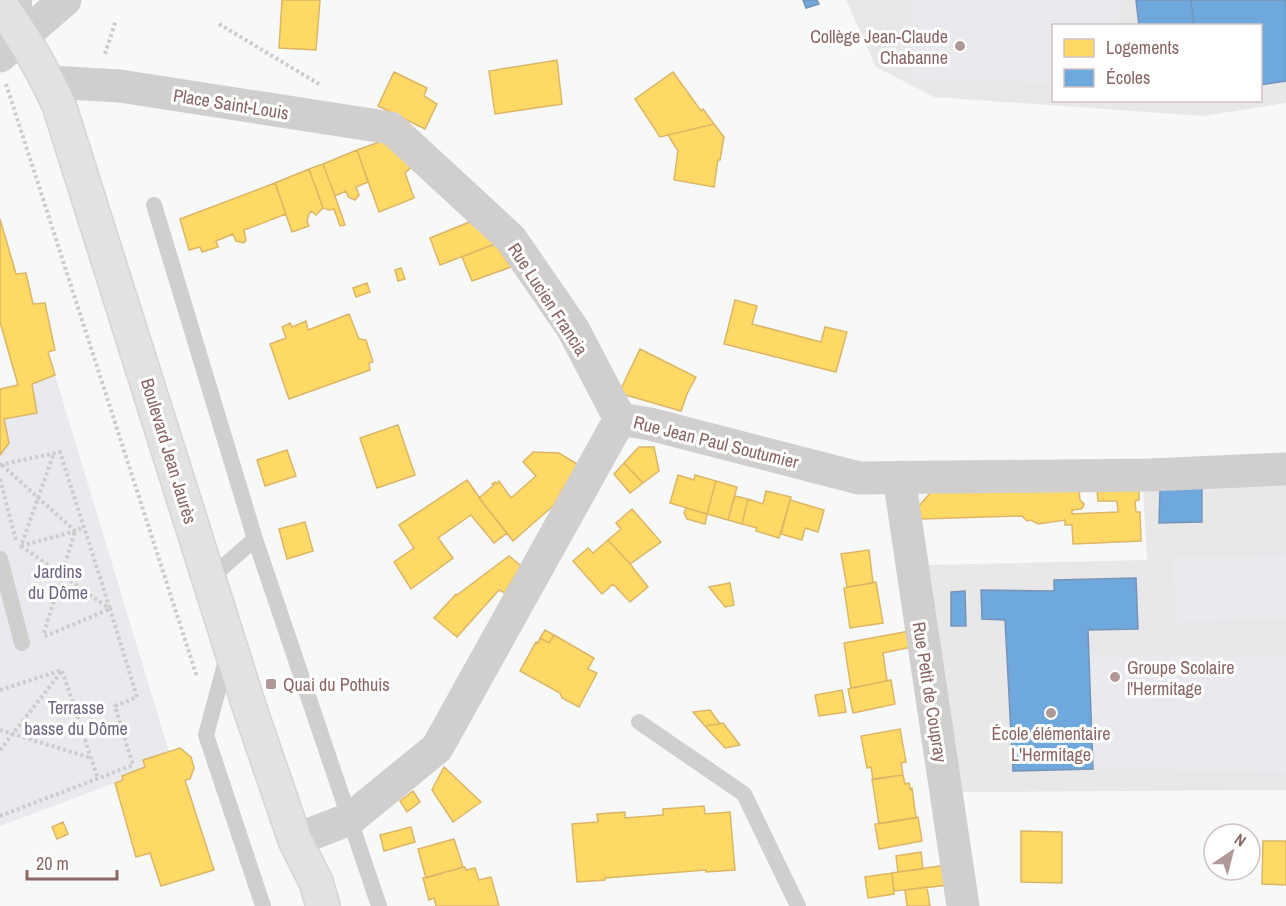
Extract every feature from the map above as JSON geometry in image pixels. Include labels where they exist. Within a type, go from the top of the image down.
[{"type":"main road","name":"Boulevard Jean Jaurès","points":[[0,4],[9,57],[49,82],[71,142],[230,646],[295,840],[316,882],[323,906]]},
{"type":"street","points":[[9,57],[65,0]]},
{"type":"street","name":"Place Saint-Louis","points":[[49,82],[120,86],[391,128],[407,142]]},
{"type":"street","name":"Rue Lucien Francia","points":[[407,142],[511,239],[573,329],[620,419]]},
{"type":"street","name":"Rue Jean Paul Soutumier","points":[[295,840],[350,819],[437,748],[620,419],[650,424],[859,478],[1150,475],[1286,470]]},
{"type":"street","name":"Rue Petit de Coupray","points":[[899,477],[963,906]]},
{"type":"lane","points":[[9,57],[24,0]]},
{"type":"lane","points":[[154,206],[255,539],[379,906]]},
{"type":"lane","points":[[209,579],[255,539]]},
{"type":"lane","points":[[0,558],[22,643]]},
{"type":"lane","points":[[230,646],[206,735],[263,906]]},
{"type":"lane","points":[[639,722],[744,794],[798,906]]},
{"type":"path","points":[[107,49],[116,20]]},
{"type":"path","points":[[219,24],[272,55]]},
{"type":"path","points":[[9,57],[210,718]]},
{"type":"path","points":[[0,816],[133,765],[115,706],[137,697],[60,452],[1,465]]},
{"type":"path","points":[[21,546],[54,453]]},
{"type":"path","points":[[1,465],[75,531]]},
{"type":"path","points":[[0,479],[18,547],[21,546],[110,609]]},
{"type":"path","points":[[21,546],[84,527]]},
{"type":"path","points":[[43,637],[75,531]]},
{"type":"path","points":[[43,637],[110,609]]},
{"type":"path","points":[[40,626],[43,637]]},
{"type":"path","points":[[62,670],[98,779]]},
{"type":"path","points":[[0,690],[62,670]]},
{"type":"path","points":[[0,750],[62,670]]},
{"type":"path","points":[[0,730],[92,758]]},
{"type":"shaded area","name":"Collège Jean-Claude Chabanne","points":[[846,0],[1286,0],[1286,103],[1203,116],[934,97],[876,67]]},
{"type":"shaded area","name":"Groupe Scolaire l'Hermitage","points":[[1286,486],[1286,790],[961,792],[929,565],[1147,560],[1143,489]]},
{"type":"green space","points":[[914,0],[1119,0],[1118,24],[1052,24],[1052,84],[910,78]]},
{"type":"green space","points":[[55,375],[169,752],[143,760],[145,767],[123,776],[123,780],[0,826],[0,455],[9,443],[4,419],[37,413],[32,384]]},
{"type":"green space","points":[[1286,555],[1286,619],[1175,622],[1173,557]]},
{"type":"green space","points":[[1089,656],[1286,657],[1286,773],[1093,769]]},
{"type":"building: Logements","points":[[282,0],[320,0],[316,50],[279,48]]},
{"type":"building: Logements","points":[[557,60],[562,104],[495,114],[489,71]]},
{"type":"building: Logements","points":[[394,72],[427,88],[424,96],[437,104],[425,129],[378,106]]},
{"type":"building: Logements","points":[[673,72],[701,111],[703,109],[714,124],[660,137],[635,99]]},
{"type":"building: Logements","points":[[714,124],[724,137],[714,187],[674,180],[678,151],[668,135]]},
{"type":"building: Logements","points":[[382,141],[415,164],[405,173],[414,198],[379,212],[357,150]]},
{"type":"building: Logements","points":[[357,150],[368,182],[356,187],[359,195],[355,200],[348,197],[346,191],[335,196],[323,164]]},
{"type":"building: Logements","points":[[323,164],[345,225],[340,226],[334,209],[323,208],[309,169]]},
{"type":"building: Logements","points":[[309,169],[323,208],[316,215],[311,211],[307,221],[309,226],[292,232],[275,183]]},
{"type":"building: Logements","points":[[275,183],[286,214],[244,230],[246,240],[244,243],[236,241],[233,234],[216,241],[218,247],[202,252],[200,247],[189,250],[180,219]]},
{"type":"building: Logements","points":[[0,219],[16,274],[26,273],[33,304],[45,303],[55,350],[48,352],[55,375],[32,384],[37,413],[4,419],[9,443],[0,455],[0,389],[18,385],[0,322]]},
{"type":"building: Logements","points":[[472,221],[495,244],[440,265],[430,238]]},
{"type":"building: Logements","points":[[495,244],[511,267],[472,281],[462,257]]},
{"type":"building: Logements","points":[[401,268],[405,279],[398,281],[395,270]]},
{"type":"building: Logements","points":[[367,283],[370,292],[356,297],[353,288]]},
{"type":"building: Logements","points":[[735,300],[757,306],[752,324],[821,342],[825,327],[847,332],[836,372],[724,344]]},
{"type":"building: Logements","points":[[349,314],[359,339],[366,340],[373,362],[369,363],[370,370],[289,399],[270,344],[286,338],[282,327],[290,323],[292,327],[306,321],[308,330]]},
{"type":"building: Logements","points":[[640,349],[696,377],[681,411],[619,393]]},
{"type":"building: Logements","points":[[398,425],[415,475],[377,488],[360,438]]},
{"type":"building: Logements","points":[[639,447],[654,447],[659,471],[643,483],[624,463]]},
{"type":"building: Logements","points":[[287,450],[296,476],[265,486],[257,460]]},
{"type":"building: Logements","points":[[533,452],[559,453],[577,464],[554,505],[513,541],[479,498],[494,485],[492,484],[495,482],[497,484],[499,481],[511,498],[536,476],[523,462]]},
{"type":"building: Logements","points":[[624,463],[643,483],[630,493],[614,474]]},
{"type":"building: Logements","points":[[678,475],[694,480],[695,475],[716,481],[707,514],[670,503]]},
{"type":"building: Logements","points":[[467,480],[507,533],[494,543],[471,515],[438,538],[453,558],[411,589],[394,562],[414,548],[399,525]]},
{"type":"building: Logements","points":[[716,481],[737,487],[728,520],[707,514]]},
{"type":"building: Logements","points":[[1139,489],[1139,500],[1135,501],[1136,512],[1140,512],[1141,541],[1073,544],[1072,525],[1065,525],[1065,520],[1038,524],[1031,520],[1027,521],[1022,516],[921,519],[919,506],[931,492],[1079,490],[1080,500],[1084,504],[1081,509],[1072,510],[1072,514],[1118,512],[1117,501],[1098,501],[1097,490]]},
{"type":"building: Logements","points":[[766,491],[791,497],[779,538],[742,524],[748,499],[763,504]]},
{"type":"building: Logements","points":[[735,496],[748,499],[742,524],[728,520]]},
{"type":"building: Logements","points":[[790,500],[824,510],[818,532],[805,528],[802,540],[781,534]]},
{"type":"building: Logements","points":[[686,508],[707,514],[705,524],[687,519],[684,513]]},
{"type":"building: Logements","points":[[632,509],[661,542],[630,564],[608,540],[621,529],[616,523]]},
{"type":"building: Logements","points":[[305,522],[313,551],[287,559],[279,529]]},
{"type":"building: Logements","points":[[608,540],[648,587],[630,602],[613,584],[602,594],[573,561],[588,548],[593,553]]},
{"type":"building: Logements","points":[[869,550],[873,583],[847,587],[841,554]]},
{"type":"building: Logements","points":[[509,556],[521,566],[505,593],[499,590],[457,637],[434,618],[456,594]]},
{"type":"building: Logements","points":[[876,582],[883,623],[850,628],[844,588]]},
{"type":"building: Logements","points":[[730,583],[734,605],[725,607],[709,587]]},
{"type":"building: Logements","points":[[545,630],[554,635],[549,643],[540,638]]},
{"type":"building: Logements","points":[[910,631],[912,647],[883,653],[887,681],[851,688],[844,643]]},
{"type":"building: Logements","points":[[554,635],[594,658],[588,669],[597,673],[579,707],[562,698],[560,693],[520,671],[536,642],[538,643],[540,638],[549,643]]},
{"type":"building: Logements","points":[[891,680],[895,704],[853,713],[848,689]]},
{"type":"building: Logements","points":[[842,690],[846,712],[819,716],[815,695]]},
{"type":"building: Logements","points":[[710,710],[720,724],[705,726],[693,712]]},
{"type":"building: Logements","points":[[723,723],[740,745],[725,748],[705,726]]},
{"type":"building: Logements","points":[[900,729],[906,762],[901,763],[903,775],[873,780],[871,767],[867,768],[861,736]]},
{"type":"building: Logements","points":[[180,748],[191,757],[194,768],[190,779],[185,780],[214,870],[161,886],[150,853],[136,857],[115,783],[123,780],[122,776],[145,767],[143,760]]},
{"type":"building: Logements","points":[[444,767],[481,802],[453,822],[432,790]]},
{"type":"building: Logements","points":[[903,775],[905,784],[909,783],[910,789],[912,788],[916,818],[879,824],[872,779]]},
{"type":"building: Logements","points":[[413,791],[420,802],[407,812],[400,801]]},
{"type":"building: Logements","points":[[704,806],[705,814],[730,812],[735,870],[706,872],[706,870],[577,882],[572,824],[598,822],[597,814],[625,812],[625,818],[663,815],[663,809]]},
{"type":"building: Logements","points":[[918,817],[922,841],[879,849],[875,824]]},
{"type":"building: Logements","points":[[63,822],[68,834],[57,839],[52,827]]},
{"type":"building: Logements","points":[[411,827],[415,842],[384,851],[380,835]]},
{"type":"building: Logements","points":[[1021,831],[1062,832],[1062,883],[1021,882]]},
{"type":"building: Logements","points":[[454,839],[463,867],[426,878],[418,849]]},
{"type":"building: Logements","points":[[1263,841],[1286,841],[1286,885],[1262,884]]},
{"type":"building: Logements","points":[[921,852],[923,869],[898,872],[896,856]]},
{"type":"building: Logements","points":[[946,865],[949,885],[894,891],[892,873]]},
{"type":"building: Logements","points":[[465,867],[466,870],[475,868],[479,880],[491,877],[499,906],[436,906],[434,898],[429,900],[423,878]]},
{"type":"building: Logements","points":[[892,873],[894,894],[868,898],[865,877]]},
{"type":"building: Logements","points":[[927,887],[930,906],[907,906],[905,890]]},
{"type":"building: Écoles","points":[[803,0],[817,0],[819,4],[806,8]]},
{"type":"building: Écoles","points":[[1136,0],[1191,0],[1194,24],[1139,24]]},
{"type":"building: Écoles","points":[[1191,0],[1286,0],[1286,81],[1262,85],[1262,24],[1194,24]]},
{"type":"building: Écoles","points":[[1202,487],[1202,522],[1159,523],[1160,489]]},
{"type":"building: Écoles","name":"École élémentaire L'Hermitage","points":[[1136,578],[1138,629],[1088,630],[1093,769],[1013,771],[1005,620],[982,619],[981,590],[1054,591],[1054,580]]},
{"type":"building: Écoles","points":[[965,591],[966,626],[951,626],[951,592]]},
{"type":"place","name":"Collège Jean-Claude Chabanne","points":[[960,46]]},
{"type":"place","name":"Groupe Scolaire l'Hermitage","points":[[1115,677]]},
{"type":"place","name":"Quai du Pothuis","points":[[271,684]]},
{"type":"place","name":"École élémentaire L'Hermitage","points":[[1051,713]]},
{"type":"park label","name":"Jardins du Dôme","points":[[58,581]]},
{"type":"park label","name":"Terrasse basse du Dôme","points":[[76,717]]}]
